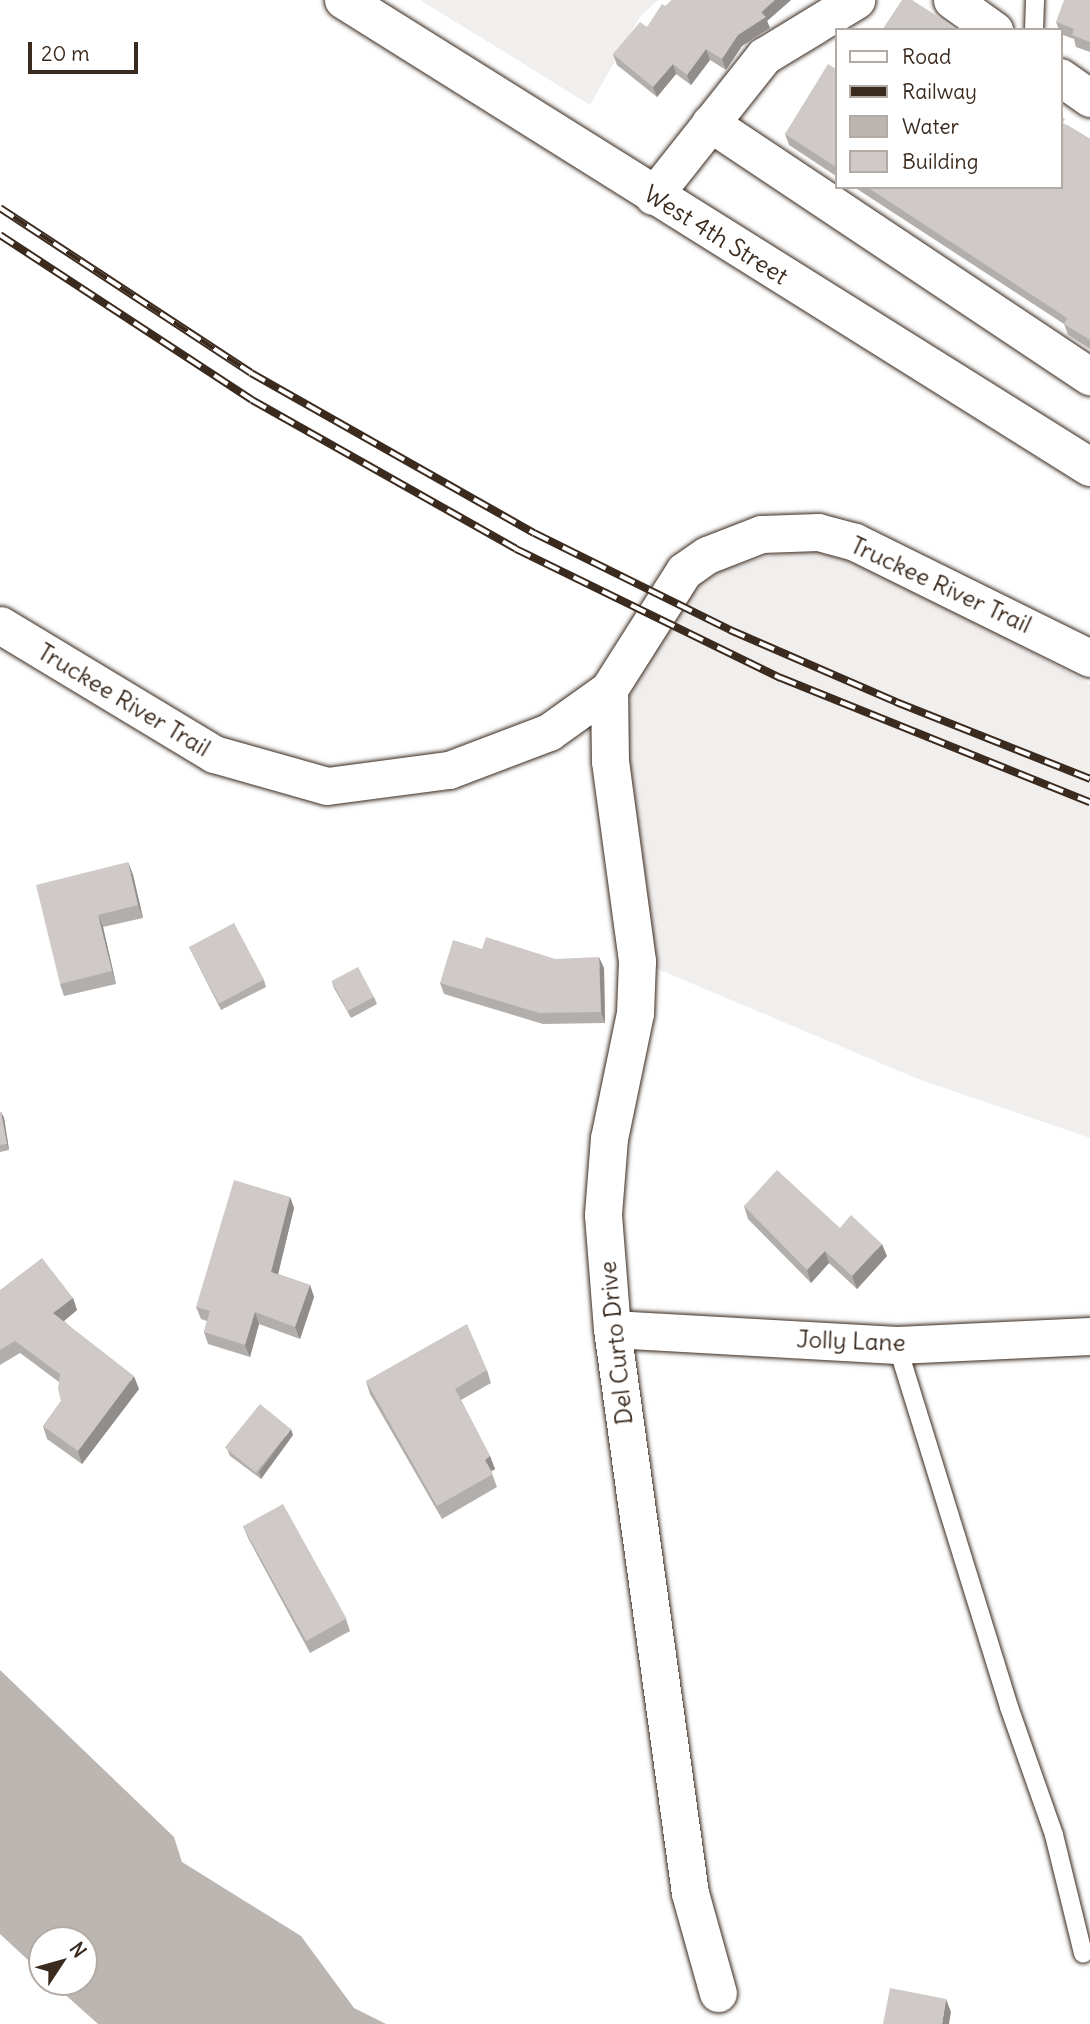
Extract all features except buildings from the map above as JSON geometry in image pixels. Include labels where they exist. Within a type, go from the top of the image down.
[{"type":"main road","name":"West 4th Street","points":[[344,0],[653,196],[1090,467]]},
{"type":"street","points":[[653,196],[764,56],[856,0]]},
{"type":"street","points":[[952,0],[991,28]]},
{"type":"street","points":[[1062,78],[1090,98]]},
{"type":"street","points":[[710,123],[1090,376]]},
{"type":"street","name":"Truckee River Trail","points":[[0,625],[214,754],[327,786],[449,770],[491,758],[549,732],[609,689],[684,571],[731,544],[790,531],[818,532],[855,542],[1090,658]]},
{"type":"street","name":"Del Curto Drive","points":[[609,689],[610,761],[637,961],[635,1013],[609,1138],[603,1215],[612,1329],[690,1893],[718,1993]]},
{"type":"street","name":"Jolly Lane","points":[[612,1329],[897,1345],[1090,1336]]},
{"type":"lane","points":[[1034,28],[1035,0]]},
{"type":"lane","points":[[897,1345],[1009,1707],[1054,1835],[1083,1953]]},
{"type":"shaded area","points":[[420,0],[658,0],[640,17],[590,105]]},
{"type":"shaded area","points":[[817,551],[888,574],[1090,684],[1090,1138],[918,1079],[653,967],[627,746],[630,695],[690,590],[727,568],[773,555]]},
{"type":"water","points":[[0,1670],[174,1837],[182,1862],[301,1936],[354,2008],[386,2024],[98,2024],[67,1996],[98,1996],[98,1926],[28,1926],[28,1960],[0,1934]]},
{"type":"railway","points":[[0,208],[251,373],[534,533],[730,630],[896,702],[1090,779]]},
{"type":"railway","points":[[0,235],[252,400],[516,549],[781,678],[1090,802]]}]
